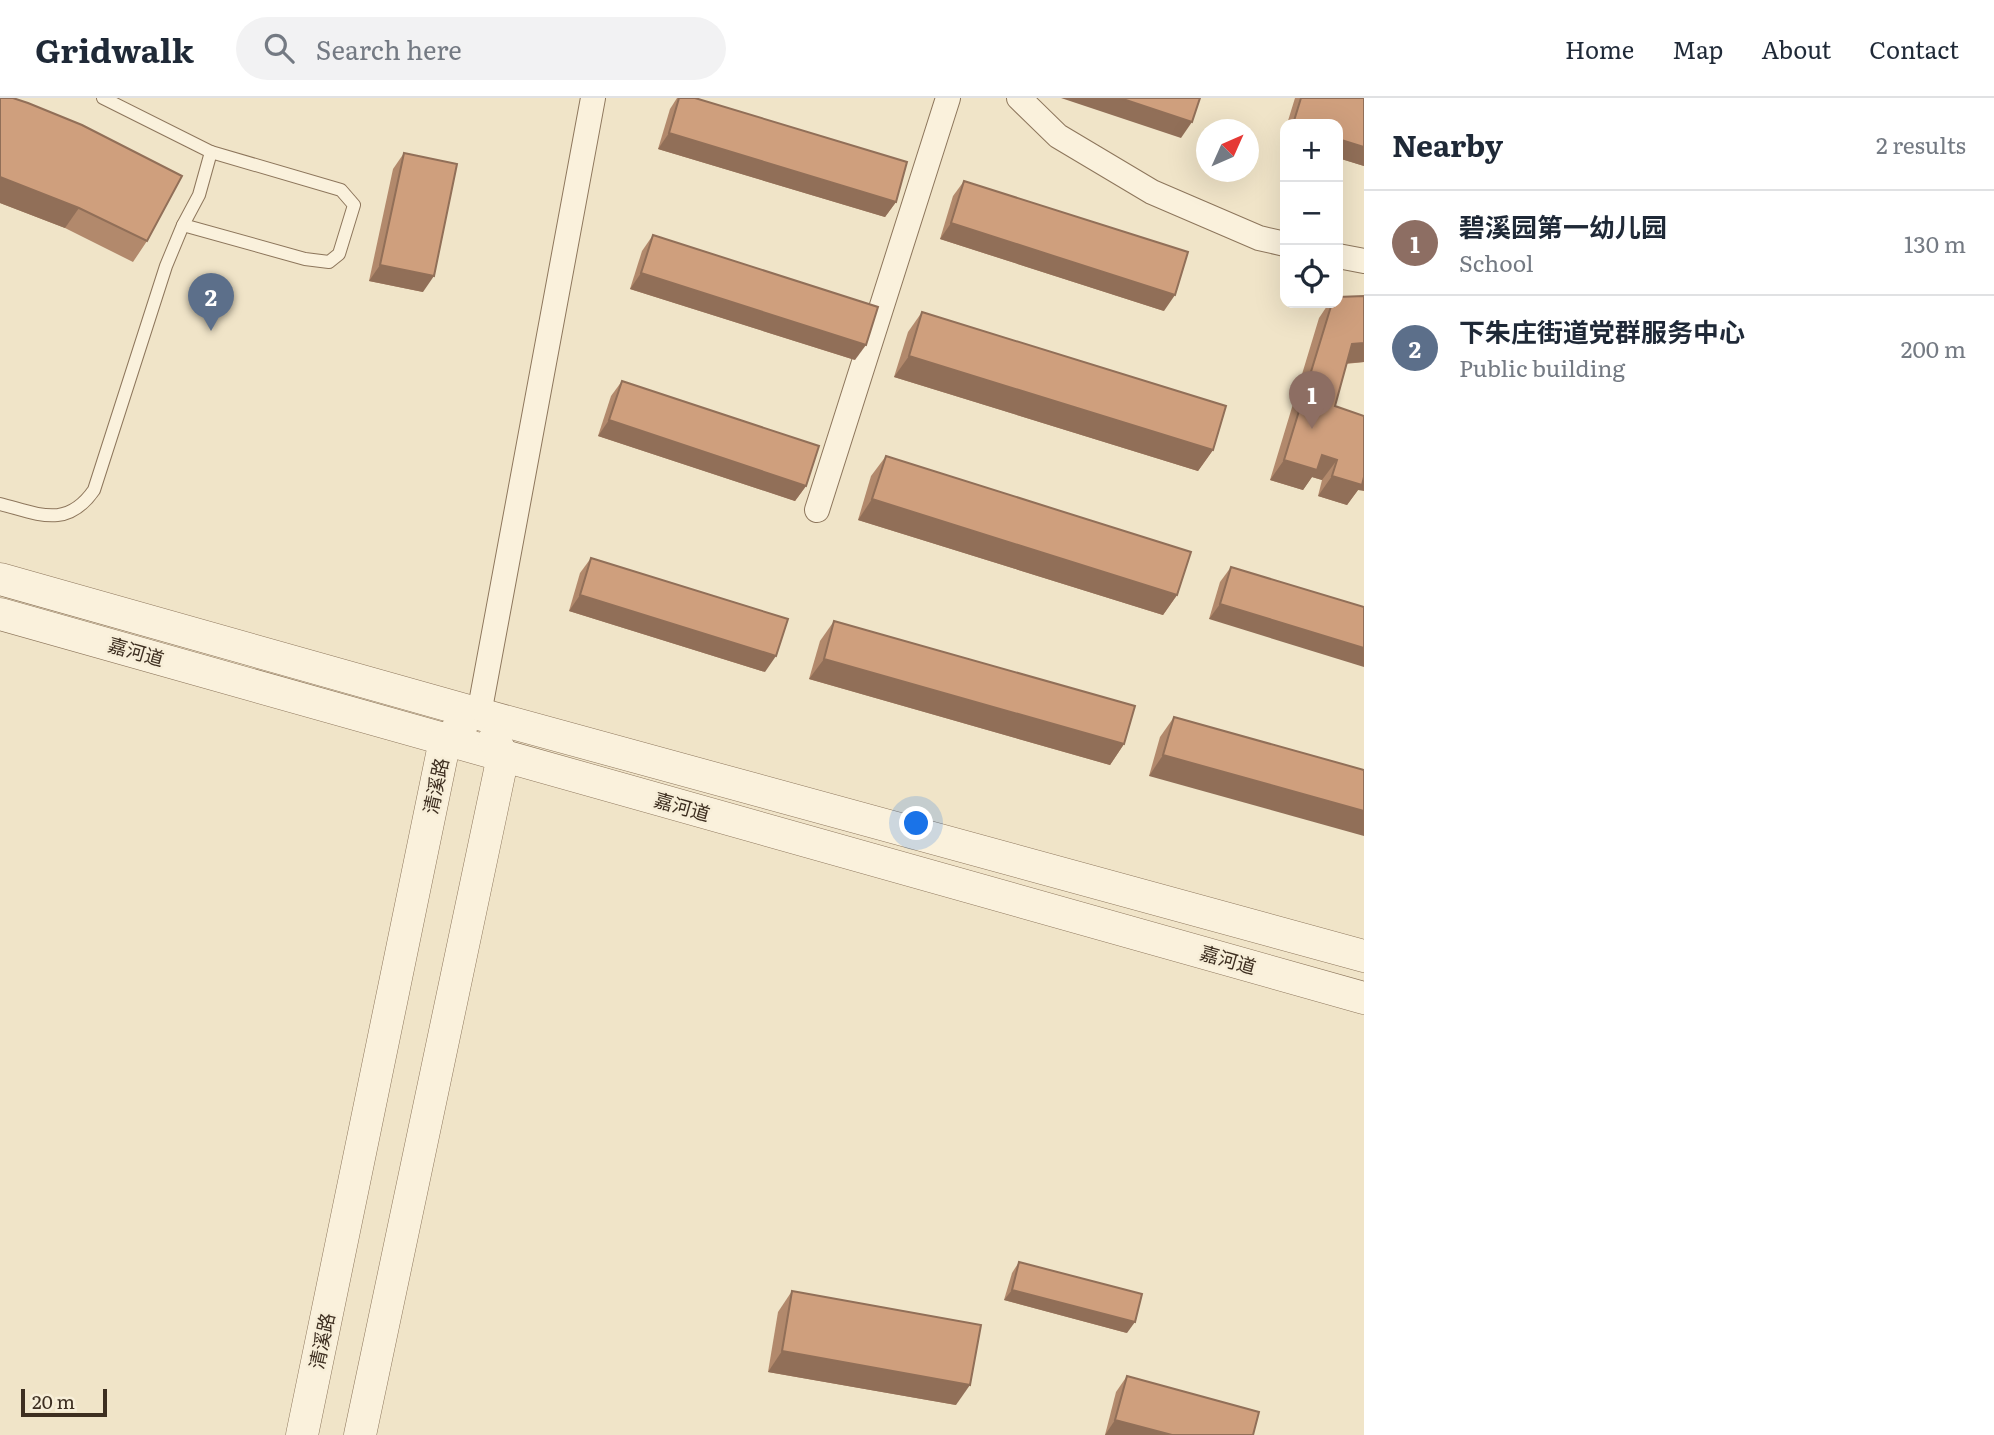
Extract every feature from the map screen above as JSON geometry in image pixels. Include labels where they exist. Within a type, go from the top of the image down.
[{"type":"street","points":[[360,1435],[503,756],[479,714],[593,98]]},
{"type":"street","points":[[817,510],[948,98]]},
{"type":"street","points":[[1019,98],[1058,135],[1153,192],[1259,239],[1280,243]]},
{"type":"street","points":[[1343,257],[1364,261]]},
{"type":"street","name":"嘉河道","points":[[0,579],[479,714],[1364,957]]},
{"type":"street","name":"嘉河道","points":[[0,614],[1364,998]]},
{"type":"street","name":"清溪路","points":[[302,1435],[446,740],[479,714]]},
{"type":"lane","points":[[103,98],[211,152],[341,190],[354,205],[339,254],[329,262],[183,226]]},
{"type":"lane","points":[[0,504],[39,514],[67,515],[83,506],[94,490],[166,266],[199,195],[211,152]]},
{"type":"building","points":[[0,98],[13,98],[82,125],[182,176],[147,241],[79,208],[0,177]]},
{"type":"building","points":[[679,98],[695,98],[907,162],[896,202],[669,133]]},
{"type":"building","points":[[1120,98],[1200,98],[1192,122]]},
{"type":"building","points":[[1301,98],[1364,98],[1364,147],[1343,141],[1343,119],[1295,119]]},
{"type":"building","points":[[404,153],[457,164],[434,276],[380,265]]},
{"type":"building","points":[[964,181],[1188,252],[1175,295],[951,223]]},
{"type":"building","points":[[653,235],[878,307],[866,345],[641,273]]},
{"type":"building","points":[[1364,296],[1364,343],[1352,344],[1335,406],[1364,416],[1362,485],[1332,476],[1337,460],[1322,455],[1317,470],[1284,460],[1330,308],[1343,308],[1343,297]]},
{"type":"building","points":[[922,312],[1226,406],[1213,450],[909,356]]},
{"type":"building","points":[[622,381],[819,446],[806,486],[609,420]]},
{"type":"building","points":[[886,456],[1191,552],[1177,595],[872,499]]},
{"type":"building","points":[[591,558],[788,619],[776,656],[580,595]]},
{"type":"building","points":[[1231,567],[1364,607],[1364,648],[1220,604]]},
{"type":"building","points":[[834,621],[1135,706],[1124,744],[824,659]]},
{"type":"building","points":[[1174,717],[1364,770],[1364,811],[1163,755]]},
{"type":"building","points":[[1019,1262],[1142,1294],[1135,1322],[1012,1290]]},
{"type":"building","points":[[792,1291],[981,1325],[970,1385],[782,1351]]},
{"type":"building","points":[[1127,1376],[1259,1412],[1253,1435],[1172,1435],[1115,1420]]},
{"type":"place","name":"下朱庄街道党群服务中心","points":[[211,331]]},
{"type":"place","name":"碧溪园第一幼儿园","points":[[1312,429]]}]
